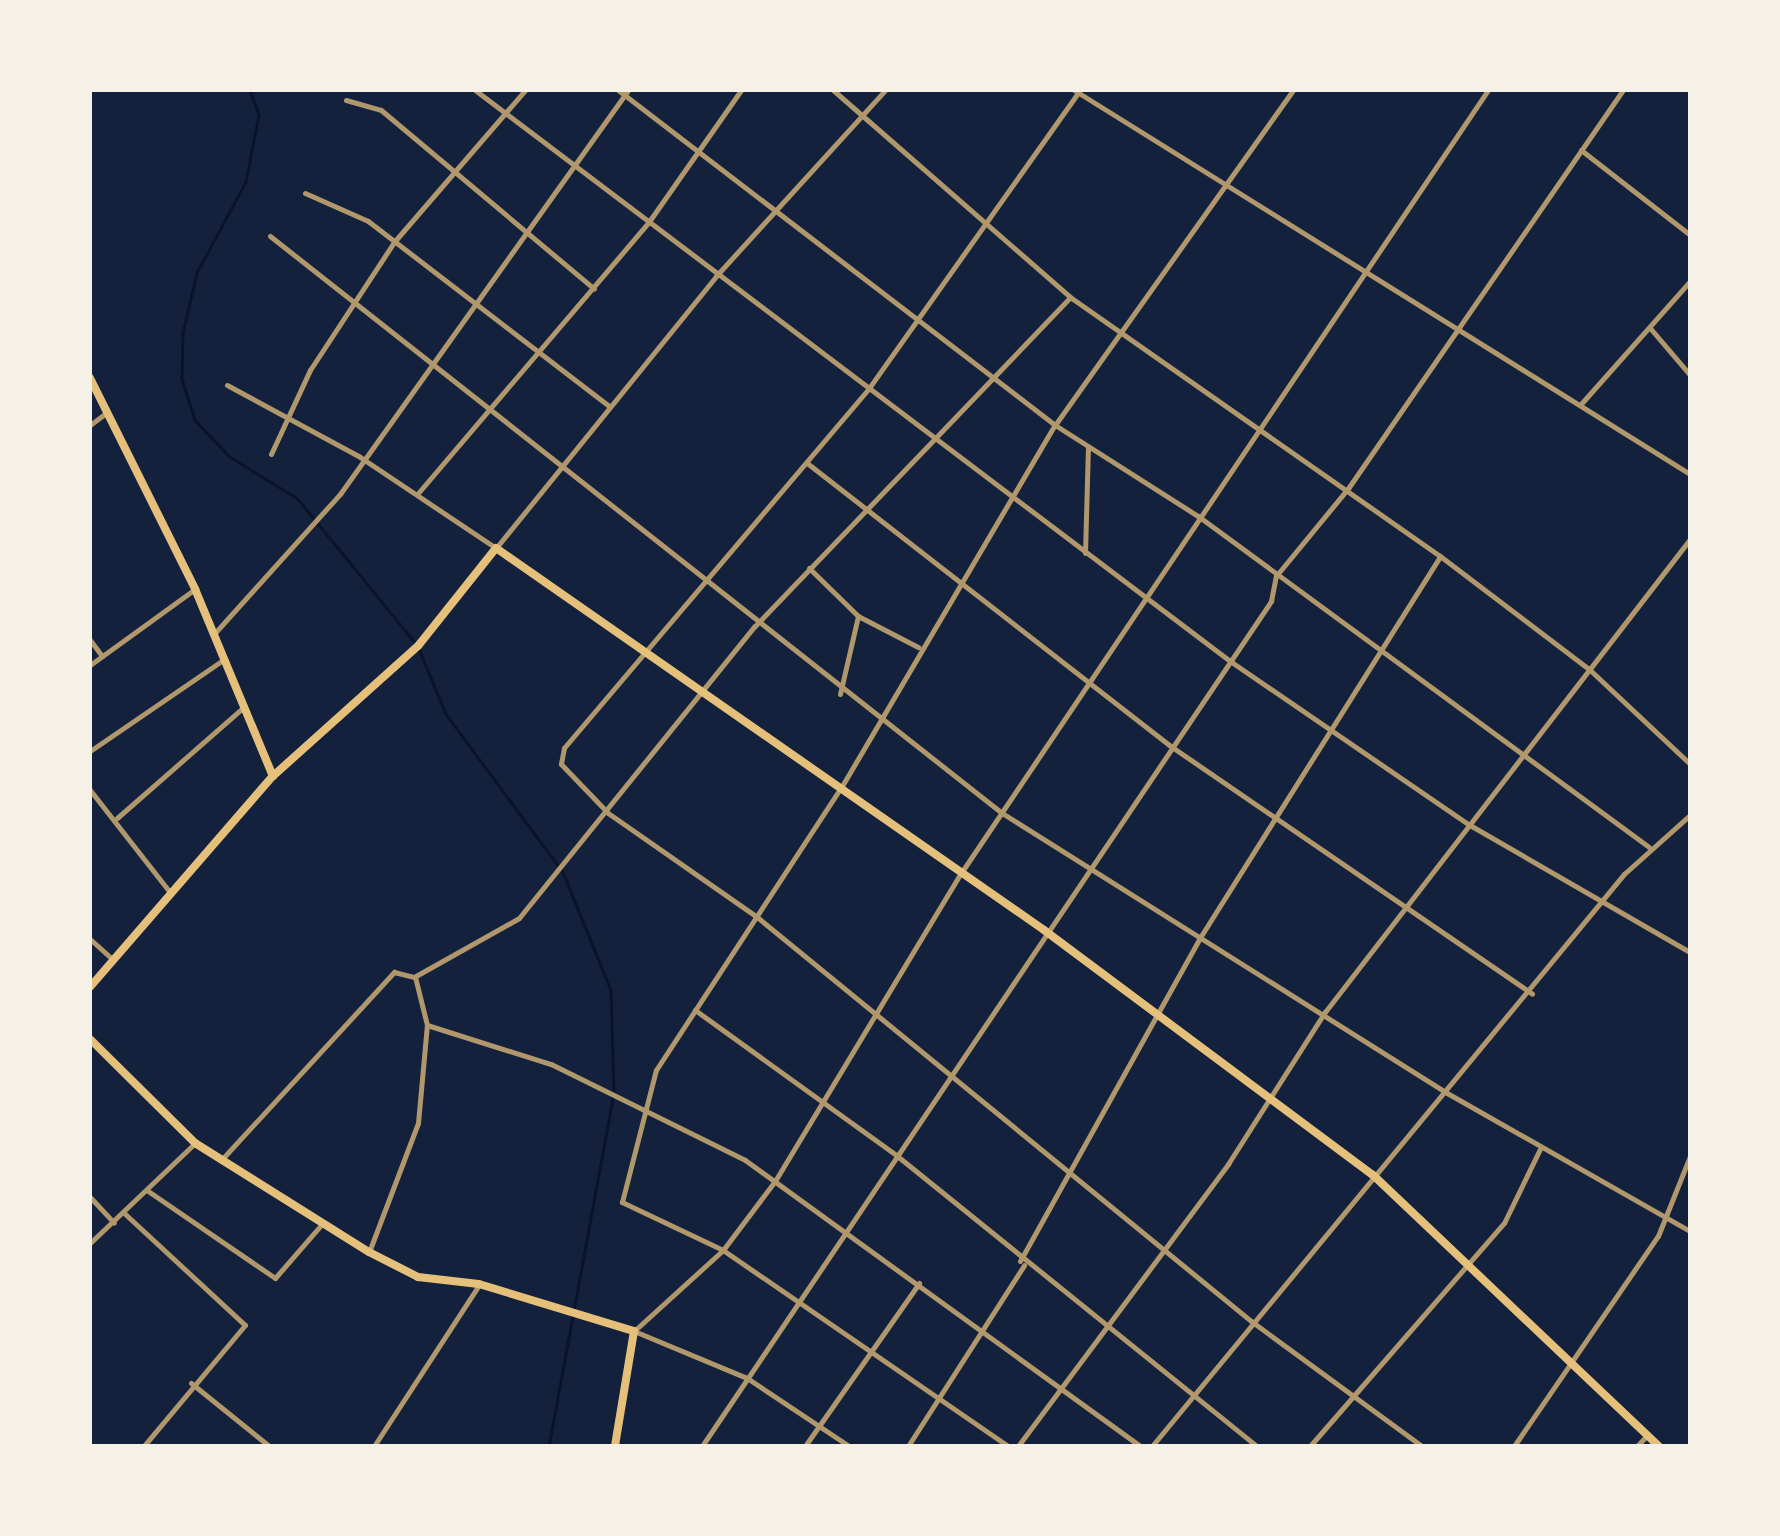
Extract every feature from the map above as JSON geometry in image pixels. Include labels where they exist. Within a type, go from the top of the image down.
[{"type":"main road","points":[[90,378],[195,589],[220,662],[273,776]]},
{"type":"main road","points":[[90,987],[116,962],[168,890],[273,776],[418,646],[496,548],[1044,930],[1373,1175],[1570,1354],[1659,1446]]},
{"type":"main road","points":[[90,1039],[195,1143],[369,1252],[418,1276],[480,1284],[634,1331],[616,1446]]},
{"type":"street","points":[[476,90],[716,276],[938,436],[1230,661],[1468,824],[1690,952]]},
{"type":"street","points":[[271,454],[286,414],[394,242],[526,90]]},
{"type":"street","points":[[618,90],[1054,425],[1198,516],[1649,847]]},
{"type":"street","points":[[419,492],[648,223],[740,90]]},
{"type":"street","points":[[833,90],[984,228],[1070,297],[1349,488],[1440,556],[1590,670],[1690,764]]},
{"type":"street","points":[[227,385],[286,414],[419,492],[496,548],[716,276],[885,90]]},
{"type":"street","points":[[1008,1446],[723,1250],[622,1202],[656,1070],[842,786],[919,648],[1054,425],[1125,336],[1224,184],[1293,90]]},
{"type":"street","points":[[849,1446],[747,1378],[634,1331],[723,1250],[775,1181],[878,1017],[961,872],[1146,600],[1198,516],[1369,276],[1488,90]]},
{"type":"street","points":[[702,1446],[952,1075],[1086,866],[1271,601],[1276,576],[1349,488],[1623,90]]},
{"type":"street","points":[[1422,1446],[1251,1321],[757,917],[608,813],[560,756],[709,587],[870,387],[919,323],[1078,91],[1690,474]]},
{"type":"street","points":[[211,637],[312,530],[360,457],[576,168],[626,93]]},
{"type":"street","points":[[346,100],[381,110],[594,289]]},
{"type":"street","points":[[1581,150],[1690,235]]},
{"type":"street","points":[[306,194],[394,242],[610,407]]},
{"type":"street","points":[[270,236],[485,413],[561,466],[840,694],[1002,814],[1325,1012],[1447,1093],[1540,1149],[1667,1214],[1690,1231]]},
{"type":"street","points":[[1580,405],[1690,280]]},
{"type":"street","points":[[223,1158],[394,972],[414,976],[519,918],[608,813],[700,691],[755,626],[1070,297]]},
{"type":"street","points":[[1649,327],[1690,376]]},
{"type":"street","points":[[90,425],[106,413]]},
{"type":"street","points":[[1085,553],[1088,448]]},
{"type":"street","points":[[806,463],[1088,686],[1274,819],[1407,905],[1532,994]]},
{"type":"street","points":[[1018,1446],[1104,1321],[1272,1099],[1325,1012],[1520,750],[1590,670],[1690,539]]},
{"type":"street","points":[[908,1446],[1022,1263],[1201,936],[1440,556]]},
{"type":"street","points":[[809,568],[858,616],[919,648]]},
{"type":"street","points":[[90,665],[195,589]]},
{"type":"street","points":[[840,694],[858,616]]},
{"type":"street","points":[[90,640],[102,656]]},
{"type":"street","points":[[90,751],[220,662]]},
{"type":"street","points":[[117,818],[244,707]]},
{"type":"street","points":[[90,790],[117,818],[168,890]]},
{"type":"street","points":[[1152,1446],[1190,1393],[1532,994],[1649,847],[1690,815]]},
{"type":"street","points":[[90,939],[116,962]]},
{"type":"street","points":[[369,1252],[412,1152],[427,1025],[414,976]]},
{"type":"street","points":[[694,1010],[896,1156],[1022,1263],[1104,1321],[1257,1446]]},
{"type":"street","points":[[427,1025],[649,1108],[775,1181],[1140,1446]]},
{"type":"street","points":[[90,1243],[148,1192],[195,1143]]},
{"type":"street","points":[[1310,1446],[1517,1204],[1540,1149]]},
{"type":"street","points":[[1514,1446],[1570,1354],[1667,1214],[1690,1156]]},
{"type":"street","points":[[148,1192],[275,1278],[321,1225]]},
{"type":"street","points":[[90,1197],[114,1223]]},
{"type":"street","points":[[124,1213],[245,1326],[191,1383],[147,1445]]},
{"type":"street","points":[[805,1446],[919,1282]]},
{"type":"street","points":[[374,1446],[480,1284]]},
{"type":"street","points":[[191,1383],[269,1446]]},
{"type":"street","points":[[1638,1446],[1648,1434]]},
{"type":"waterway","points":[[250,90],[259,115],[246,182],[197,273],[183,333],[182,379],[195,420],[229,456],[298,499],[418,646],[446,714],[563,872],[611,990],[614,1093],[549,1446]]}]
